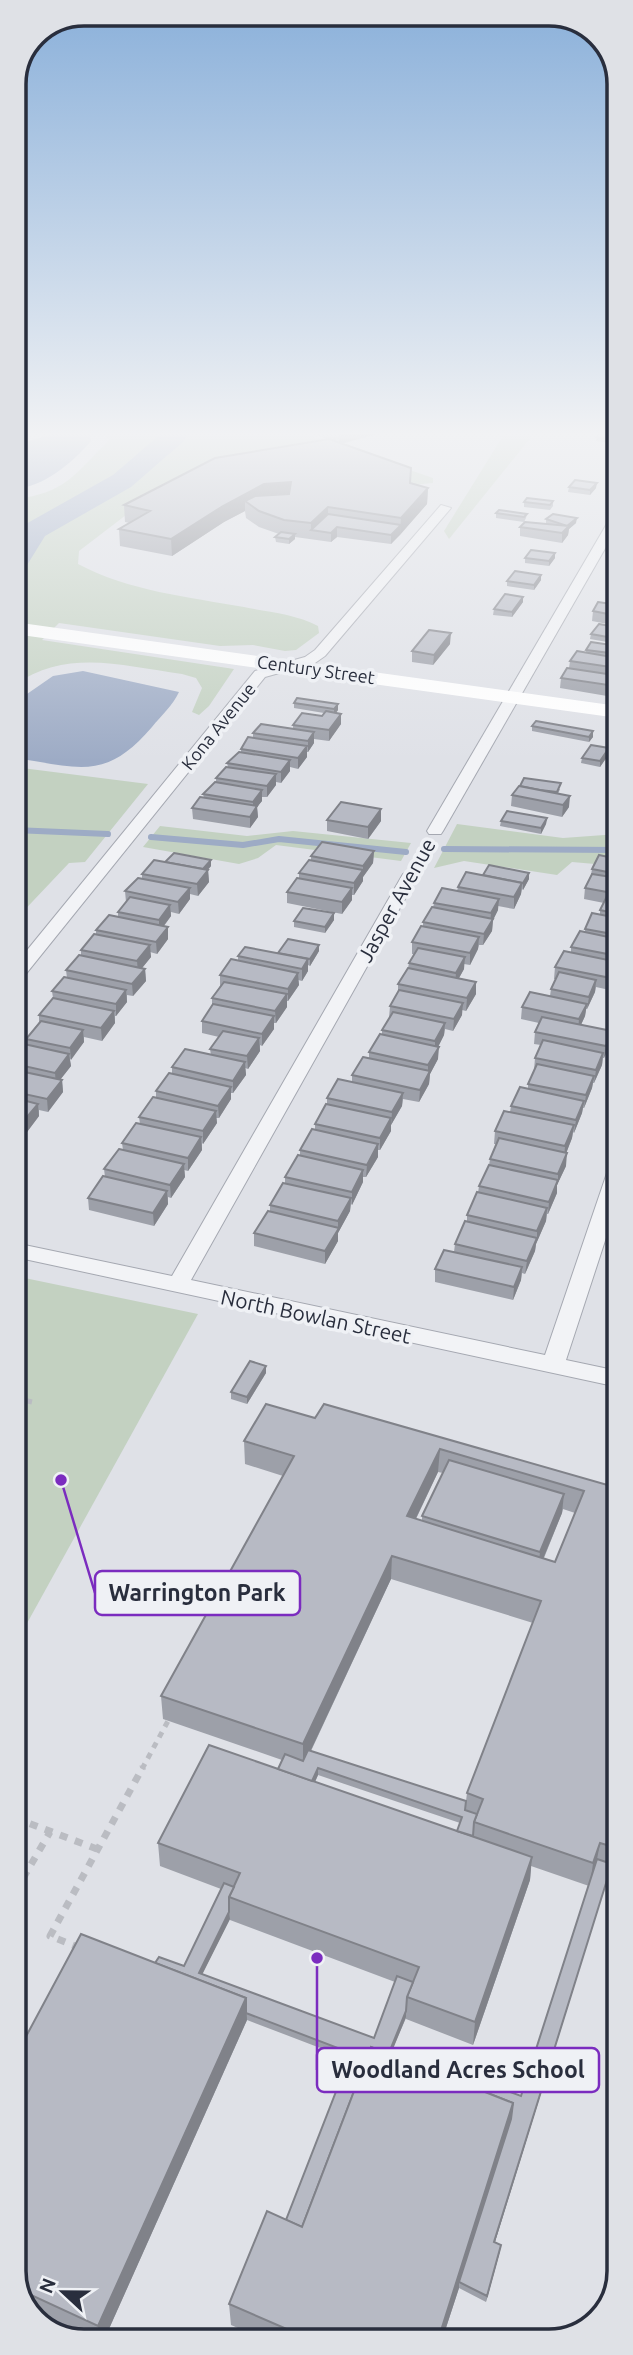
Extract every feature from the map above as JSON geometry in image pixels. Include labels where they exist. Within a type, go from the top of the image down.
[{"type":"street","name":"Kona Avenue","points":[[26,962],[260,674],[310,660],[320,653],[417,541]]},
{"type":"street","name":"Jasper Avenue","points":[[435,831],[602,541]]},
{"type":"street","name":"Century Street","points":[[26,630],[607,710]]},
{"type":"street","name":"Jasper Avenue","points":[[177,1286],[411,874]]},
{"type":"street","points":[[553,1365],[607,1203]]},
{"type":"street","name":"North Bowlan Street","points":[[26,1252],[607,1377]]},
{"type":"path","name":"Jasper Avenue","points":[[411,874],[435,831]]},
{"type":"path","points":[[26,1401],[32,1402]]},
{"type":"path","points":[[89,1951],[50,1937],[168,1721]]},
{"type":"path","points":[[26,1822],[97,1849]]},
{"type":"path","points":[[26,1873],[50,1832]]},
{"type":"green space","points":[[26,541],[92,541],[79,551],[78,564],[118,581],[159,592],[282,614],[318,626],[319,633],[296,650],[285,651],[253,645],[220,646],[59,623],[42,640],[234,669],[209,706],[199,715],[192,712],[202,688],[196,678],[182,674],[117,664],[75,663],[26,678]]},
{"type":"green space","points":[[26,769],[148,784],[85,862],[69,863],[26,908]]},
{"type":"green space","points":[[457,824],[563,838],[607,835],[607,865],[572,862],[557,875],[464,861],[434,868]]},
{"type":"green space","points":[[160,826],[247,836],[293,831],[411,843],[401,861],[276,845],[258,858],[239,864],[143,847]]},
{"type":"green space","points":[[26,1278],[198,1314],[26,1625]]},
{"type":"water","points":[[83,671],[179,692],[167,710],[135,744],[120,756],[105,763],[74,767],[26,760],[26,695],[53,676]]},
{"type":"building","points":[[531,550],[555,553],[549,561],[525,558]]},
{"type":"building","points":[[515,571],[541,575],[534,585],[507,581]]},
{"type":"building","points":[[505,594],[523,597],[512,612],[494,609]]},
{"type":"building","points":[[598,602],[607,603],[607,614],[593,611]]},
{"type":"building","points":[[599,624],[607,625],[607,637],[591,634]]},
{"type":"building","points":[[429,630],[451,633],[434,655],[412,651]]},
{"type":"building","points":[[591,642],[607,644],[607,653],[586,650]]},
{"type":"building","points":[[577,651],[607,656],[607,667],[570,661]]},
{"type":"building","points":[[567,668],[607,674],[607,685],[561,678]]},
{"type":"building","points":[[297,698],[338,704],[334,709],[294,703]]},
{"type":"building","points":[[326,711],[341,714],[329,730],[293,725],[302,713],[322,716]]},
{"type":"building","points":[[536,721],[593,731],[589,737],[532,726]]},
{"type":"building","points":[[261,724],[314,732],[308,741],[253,733]]},
{"type":"building","points":[[248,737],[307,746],[298,758],[241,749]]},
{"type":"building","points":[[591,745],[607,748],[600,761],[582,758]]},
{"type":"building","points":[[239,752],[290,760],[281,772],[227,763]]},
{"type":"building","points":[[226,767],[276,774],[267,786],[216,778]]},
{"type":"building","points":[[524,778],[561,783],[557,792],[540,790],[520,786]]},
{"type":"building","points":[[215,782],[262,790],[253,802],[203,794]]},
{"type":"building","points":[[519,786],[570,796],[563,805],[512,795]]},
{"type":"building","points":[[200,797],[257,806],[250,817],[192,808]]},
{"type":"building","points":[[341,802],[381,809],[368,827],[327,820]]},
{"type":"building","points":[[507,811],[547,818],[541,828],[501,821]]},
{"type":"building","points":[[322,842],[374,851],[363,866],[311,856]]},
{"type":"building","points":[[174,853],[211,860],[203,869],[165,862]]},
{"type":"building","points":[[599,855],[607,857],[607,872],[592,869]]},
{"type":"building","points":[[154,860],[208,870],[197,884],[142,874]]},
{"type":"building","points":[[309,860],[363,870],[354,883],[299,873]]},
{"type":"building","points":[[489,865],[529,873],[523,883],[483,875]]},
{"type":"building","points":[[466,872],[522,883],[514,897],[458,887]]},
{"type":"building","points":[[592,874],[607,876],[607,892],[585,888]]},
{"type":"building","points":[[138,878],[190,888],[178,902],[125,891]]},
{"type":"building","points":[[297,878],[352,888],[342,902],[287,892]]},
{"type":"building","points":[[442,888],[499,899],[491,913],[434,903]]},
{"type":"building","points":[[607,896],[607,912],[600,910]]},
{"type":"building","points":[[130,897],[170,905],[159,920],[118,912]]},
{"type":"building","points":[[432,907],[493,919],[484,934],[423,922]]},
{"type":"building","points":[[303,908],[334,913],[325,927],[294,921]]},
{"type":"building","points":[[592,913],[607,916],[607,933],[585,929]]},
{"type":"building","points":[[109,915],[168,927],[156,942],[96,930]]},
{"type":"building","points":[[421,926],[479,937],[470,953],[412,942]]},
{"type":"building","points":[[580,931],[607,937],[607,954],[571,947]]},
{"type":"building","points":[[94,934],[150,945],[137,961],[81,950]]},
{"type":"building","points":[[288,939],[319,945],[310,959],[278,953]]},
{"type":"building","points":[[245,947],[308,959],[302,969],[238,956]]},
{"type":"building","points":[[418,948],[465,957],[456,973],[409,963]]},
{"type":"building","points":[[564,951],[607,960],[607,977],[555,967]]},
{"type":"building","points":[[79,955],[145,969],[132,984],[66,970]]},
{"type":"building","points":[[231,959],[298,973],[288,989],[220,975]]},
{"type":"building","points":[[408,968],[476,982],[467,998],[398,984]]},
{"type":"building","points":[[559,972],[596,980],[589,997],[551,989]]},
{"type":"building","points":[[64,977],[126,990],[116,1004],[52,991]]},
{"type":"building","points":[[224,982],[287,994],[275,1011],[212,998]]},
{"type":"building","points":[[399,990],[463,1003],[454,1019],[390,1006]]},
{"type":"building","points":[[530,992],[587,1004],[579,1019],[522,1007]]},
{"type":"building","points":[[53,998],[114,1011],[101,1028],[39,1015]]},
{"type":"building","points":[[213,1004],[274,1016],[262,1034],[202,1021]]},
{"type":"building","points":[[393,1012],[445,1023],[435,1041],[382,1030]]},
{"type":"building","points":[[542,1017],[607,1030],[607,1044],[606,1046],[535,1032]]},
{"type":"building","points":[[41,1021],[83,1030],[70,1048],[26,1039]]},
{"type":"building","points":[[223,1031],[259,1038],[247,1056],[210,1049]]},
{"type":"building","points":[[380,1034],[439,1047],[428,1065],[369,1052]]},
{"type":"building","points":[[543,1040],[603,1053],[596,1070],[535,1058]]},
{"type":"building","points":[[26,1044],[69,1054],[55,1073],[26,1066]]},
{"type":"building","points":[[185,1049],[245,1062],[233,1081],[172,1067]]},
{"type":"building","points":[[363,1057],[430,1071],[420,1090],[352,1075]]},
{"type":"building","points":[[537,1064],[594,1076],[586,1095],[528,1084]]},
{"type":"building","points":[[26,1072],[62,1080],[47,1099],[26,1094]]},
{"type":"building","points":[[169,1073],[231,1087],[218,1106],[156,1091]]},
{"type":"building","points":[[338,1079],[403,1093],[392,1112],[327,1098]]},
{"type":"building","points":[[520,1087],[584,1101],[576,1120],[511,1106]]},
{"type":"building","points":[[153,1097],[216,1111],[203,1131],[139,1117]]},
{"type":"building","points":[[26,1101],[38,1104],[26,1118]]},
{"type":"building","points":[[326,1104],[391,1118],[380,1138],[315,1124]]},
{"type":"building","points":[[504,1111],[574,1125],[565,1146],[495,1131]]},
{"type":"building","points":[[136,1123],[201,1137],[188,1158],[122,1143]]},
{"type":"building","points":[[312,1129],[378,1144],[367,1165],[300,1150]]},
{"type":"building","points":[[499,1138],[567,1153],[558,1174],[490,1159]]},
{"type":"building","points":[[119,1149],[184,1164],[170,1185],[104,1169]]},
{"type":"building","points":[[298,1155],[363,1170],[352,1192],[285,1177]]},
{"type":"building","points":[[489,1165],[558,1180],[549,1202],[479,1186]]},
{"type":"building","points":[[103,1176],[167,1191],[153,1213],[88,1198]]},
{"type":"building","points":[[283,1183],[351,1198],[338,1221],[270,1205]]},
{"type":"building","points":[[477,1192],[547,1208],[537,1231],[467,1215]]},
{"type":"building","points":[[268,1211],[339,1228],[325,1251],[254,1233]]},
{"type":"building","points":[[465,1221],[537,1238],[527,1261],[455,1244]]},
{"type":"building","points":[[444,1250],[522,1267],[514,1287],[435,1269]]},
{"type":"building","points":[[250,1361],[266,1366],[247,1397],[231,1392]]},
{"type":"building","points":[[266,1404],[315,1418],[324,1404],[607,1485],[607,1845],[600,1843],[593,1863],[474,1822],[483,1799],[467,1793],[541,1601],[392,1556],[303,1744],[161,1696],[294,1456],[244,1441]],"holes":[[[440,1449],[584,1491],[555,1562],[407,1516]]]},
{"type":"building","points":[[449,1460],[564,1494],[540,1552],[422,1516]]},
{"type":"building","points":[[209,1745],[532,1857],[475,2022],[407,1997],[419,1967],[229,1897],[240,1873],[158,1843]]},
{"type":"building","points":[[308,1750],[466,1801],[465,1810],[477,1814],[473,1836],[457,1831],[462,1817],[318,1768],[312,1781],[278,1769],[285,1754],[303,1761]]},
{"type":"building","points":[[597,1859],[607,1862],[607,1880],[494,2242],[501,2245],[487,2296],[459,2282],[511,2119],[513,2103],[371,2047],[302,2227],[286,2220],[351,2053],[246,2013],[246,1998],[155,1963],[159,1957],[184,1966],[224,1883],[234,1887],[229,1897],[229,1912],[199,1973],[374,2038],[397,1976],[413,1982],[407,1997],[406,2011],[391,2048],[521,2096]]},
{"type":"building","points":[[81,1934],[246,1998],[98,2326],[32,2296],[27,2282],[26,2036]]},
{"type":"building","points":[[371,2047],[513,2103],[441,2329],[287,2329],[229,2304],[267,2211],[302,2227]]},
{"type":"waterway","points":[[26,831],[108,834]]},
{"type":"waterway","points":[[151,837],[243,845],[279,839],[406,852]]},
{"type":"waterway","points":[[444,849],[607,850]]},
{"type":"place","name":"Warrington Park","points":[[61,1480]]},
{"type":"place","name":"Woodland Acres School","points":[[317,1958]]}]
